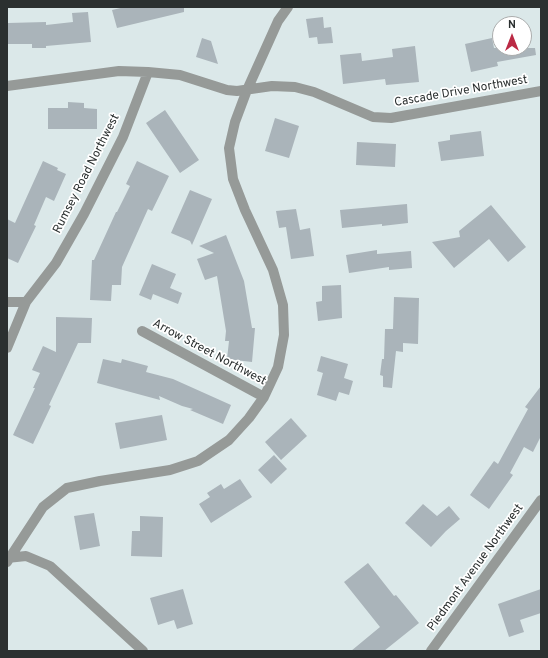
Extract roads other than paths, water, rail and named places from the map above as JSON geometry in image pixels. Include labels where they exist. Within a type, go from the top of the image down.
[{"type":"street","points":[[8,559],[43,507],[67,488],[100,481],[170,470],[198,461],[229,440],[249,418],[264,397],[278,367],[284,335],[283,305],[273,270],[245,210],[233,179],[229,148],[234,122],[247,90],[278,21],[288,7]]},
{"type":"street","name":"Cascade Drive Northwest","points":[[7,86],[119,71],[148,72],[180,75],[227,90],[237,91],[272,86],[295,87],[314,92],[373,117],[391,118],[541,91]]},
{"type":"street","name":"Rumsey Road Northwest","points":[[7,348],[26,302],[56,263],[84,214],[123,137],[148,72]]},
{"type":"street","points":[[7,302],[26,302]]},
{"type":"street","name":"Arrow Street Northwest","points":[[142,332],[264,397]]},
{"type":"street","name":"Piedmont Avenue Northwest","points":[[431,651],[541,500]]},
{"type":"street","points":[[8,559],[26,556],[50,566],[143,651]]}]
